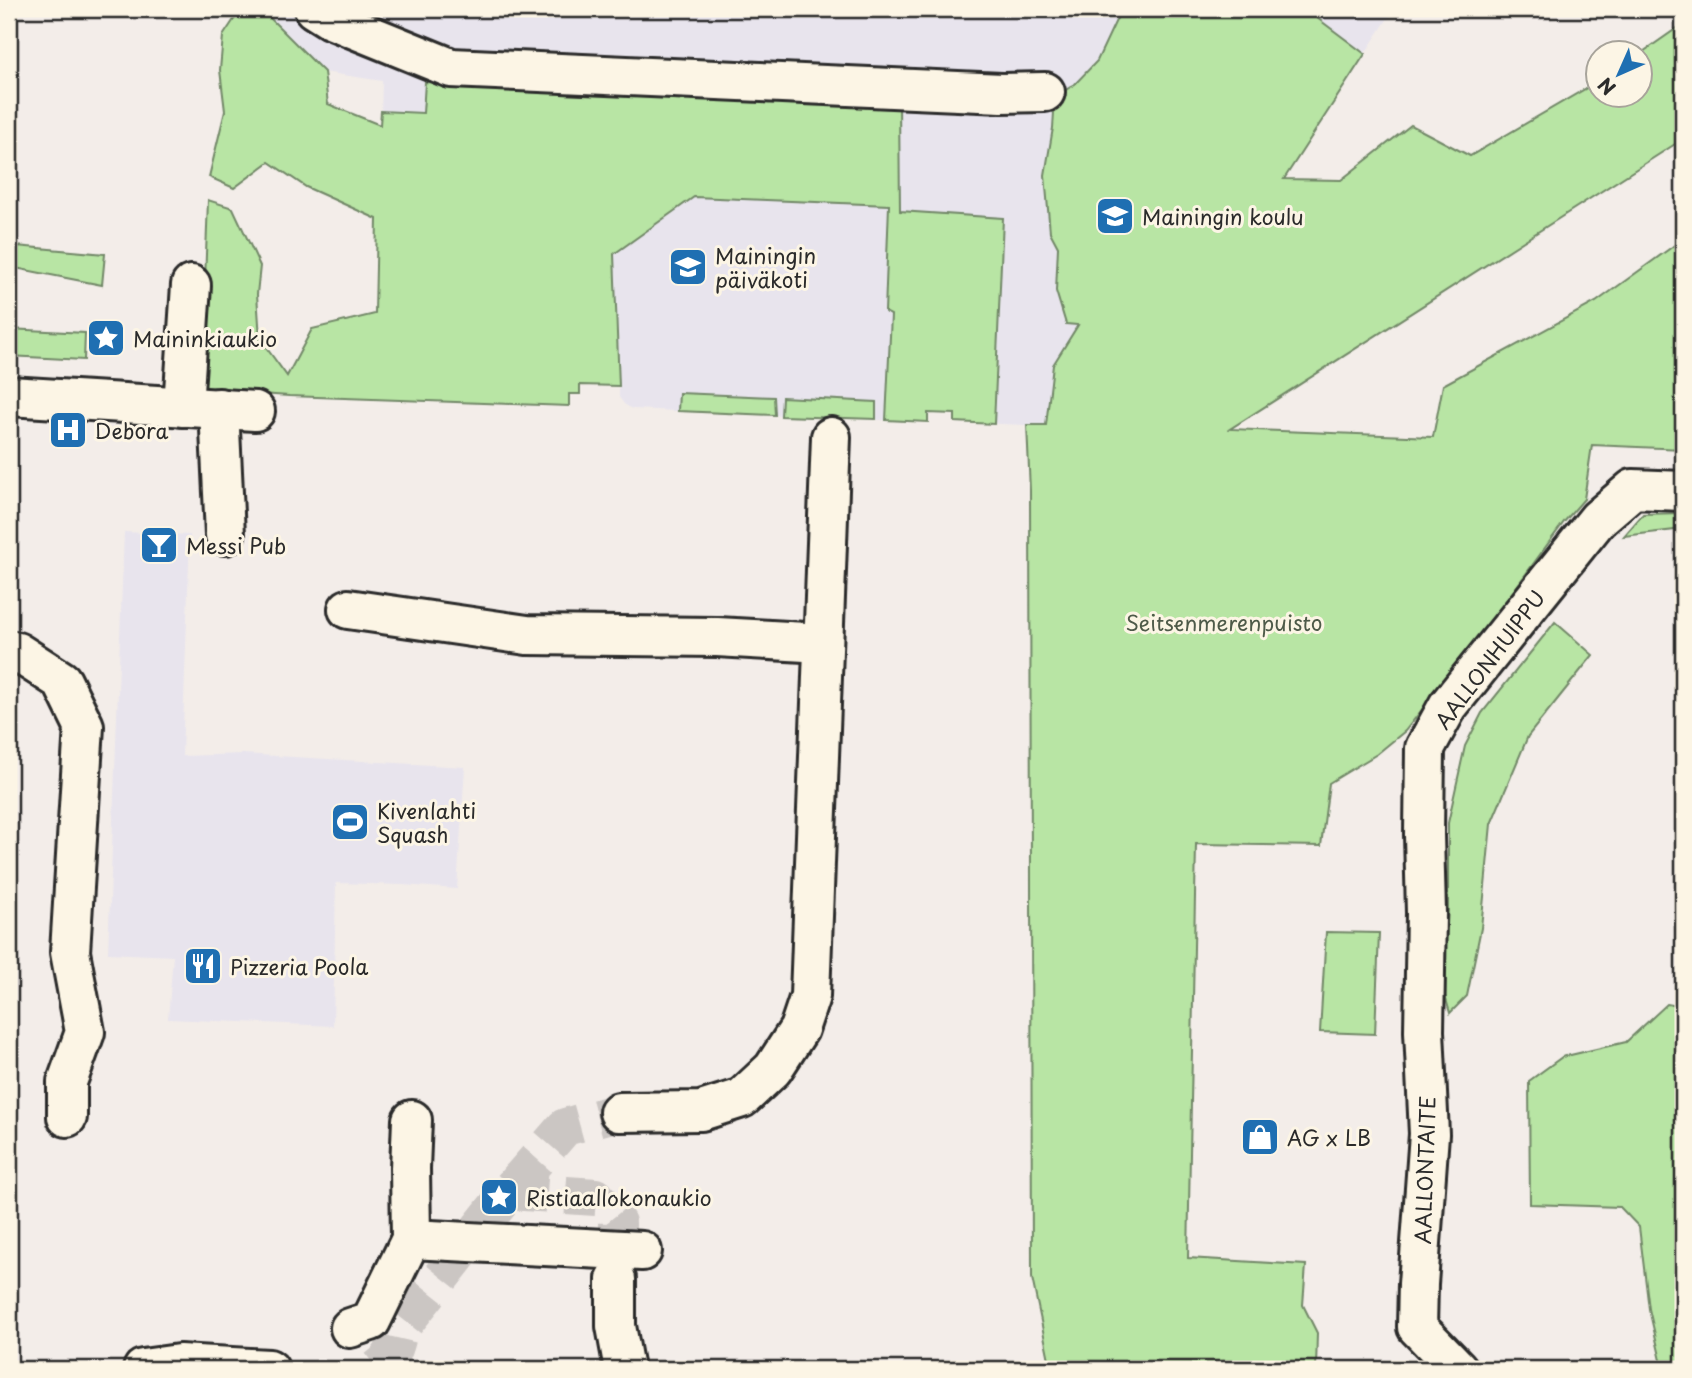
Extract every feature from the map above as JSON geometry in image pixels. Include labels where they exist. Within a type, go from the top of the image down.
[{"type":"street","points":[[314,9],[330,19],[451,68],[988,93],[1045,92]]},
{"type":"street","points":[[191,285],[219,408],[225,536]]},
{"type":"street","points":[[9,396],[219,408]]},
{"type":"street","points":[[619,1112],[701,1111],[742,1097],[773,1069],[799,1029],[810,996],[831,437]]},
{"type":"street","name":"AALLONHUIPPU","points":[[1426,913],[1425,748],[1448,706],[1598,519],[1633,489],[1683,491]]},
{"type":"street","points":[[348,609],[527,635],[717,637],[823,643]]},
{"type":"street","points":[[9,650],[17,652],[62,681],[83,726],[69,952],[85,1032],[67,1082],[67,1117]]},
{"type":"street","name":"AALLONTAITE","points":[[1426,913],[1424,1031],[1429,1134],[1418,1327],[1458,1369]]},
{"type":"street","points":[[350,1328],[371,1321],[411,1239],[412,1120]]},
{"type":"street","points":[[411,1239],[642,1251]]},
{"type":"street","points":[[616,1279],[616,1326],[624,1369]]},
{"type":"street","points":[[143,1369],[178,1364],[269,1369]]},
{"type":"shaded area","points":[[261,9],[1394,9],[1260,214],[1053,365],[1046,426],[955,422],[955,414],[928,413],[928,422],[632,409],[619,397],[619,386],[580,385],[580,394],[569,394],[569,406],[373,398],[382,81],[324,72]]},
{"type":"shaded area","points":[[124,532],[190,535],[182,756],[243,754],[465,767],[457,889],[336,883],[333,1026],[168,1019],[173,956],[108,953]]},
{"type":"green space","name":"Mainingin päiväkoti","points":[[241,9],[261,9],[324,72],[328,104],[380,125],[381,111],[423,113],[425,82],[899,101],[900,211],[1003,218],[994,424],[955,422],[955,414],[928,413],[928,422],[886,420],[891,315],[885,312],[889,205],[694,197],[614,254],[619,386],[580,385],[580,394],[569,394],[569,406],[289,396],[201,390],[208,200],[233,208],[260,266],[257,294],[260,339],[287,376],[312,329],[375,314],[377,219],[306,187],[269,162],[234,188],[209,177],[225,111],[220,70],[223,36]]},
{"type":"green space","name":"Seitsenmerenpuisto","points":[[1138,9],[1305,9],[1365,54],[1284,179],[1341,180],[1411,125],[1470,156],[1584,90],[1584,108],[1654,108],[1654,44],[1683,24],[1683,139],[1230,429],[1433,437],[1443,385],[1596,302],[1683,239],[1683,449],[1592,445],[1584,499],[1481,635],[1405,731],[1377,754],[1329,783],[1321,846],[1196,844],[1188,1258],[1306,1265],[1303,1305],[1317,1333],[1316,1369],[1051,1369],[1032,1278],[1030,491],[1027,425],[1046,425],[1053,365],[1078,325],[1066,324],[1056,291],[1058,247],[1050,232],[1045,175],[1055,97],[1075,84],[1097,61],[1118,16]]},
{"type":"green space","points":[[16,246],[105,254],[102,285],[15,268]]},
{"type":"green space","points":[[9,329],[85,333],[84,360],[9,356]]},
{"type":"green space","points":[[679,393],[774,397],[775,415],[678,411]]},
{"type":"green space","points":[[782,397],[876,402],[876,419],[781,416]]},
{"type":"green space","points":[[1683,513],[1683,529],[1624,536],[1643,514]]},
{"type":"green space","points":[[1555,622],[1593,655],[1528,736],[1491,824],[1481,928],[1467,996],[1450,1013],[1443,989],[1448,909],[1448,823],[1465,746],[1482,713]]},
{"type":"green space","points":[[1326,932],[1379,933],[1375,1034],[1320,1032]]},
{"type":"green space","points":[[1667,1004],[1683,1007],[1683,1369],[1663,1369],[1649,1309],[1639,1227],[1620,1207],[1530,1204],[1529,1081],[1562,1057],[1626,1042]]},
{"type":"green space","points":[[9,1030],[14,1031],[12,1100],[9,1100]]},
{"type":"tunnel","points":[[377,1369],[387,1361],[399,1330],[509,1191],[565,1127],[619,1112]]},
{"type":"tunnel","points":[[509,1191],[596,1197],[617,1223],[616,1279]]},
{"type":"place","name":"Mainingin koulu","points":[[1115,216]]},
{"type":"place","name":"Mainingin päiväkoti","points":[[688,267]]},
{"type":"place","name":"Maininkiaukio","points":[[106,338]]},
{"type":"place","name":"Debora","points":[[68,430]]},
{"type":"place","name":"Messi Pub","points":[[159,545]]},
{"type":"place","name":"Kivenlahti Squash","points":[[350,822]]},
{"type":"place","name":"Pizzeria Poola","points":[[203,966]]},
{"type":"place","name":"AG x LB","points":[[1260,1137]]},
{"type":"place","name":"Ristiaallokonaukio","points":[[499,1197]]}]
